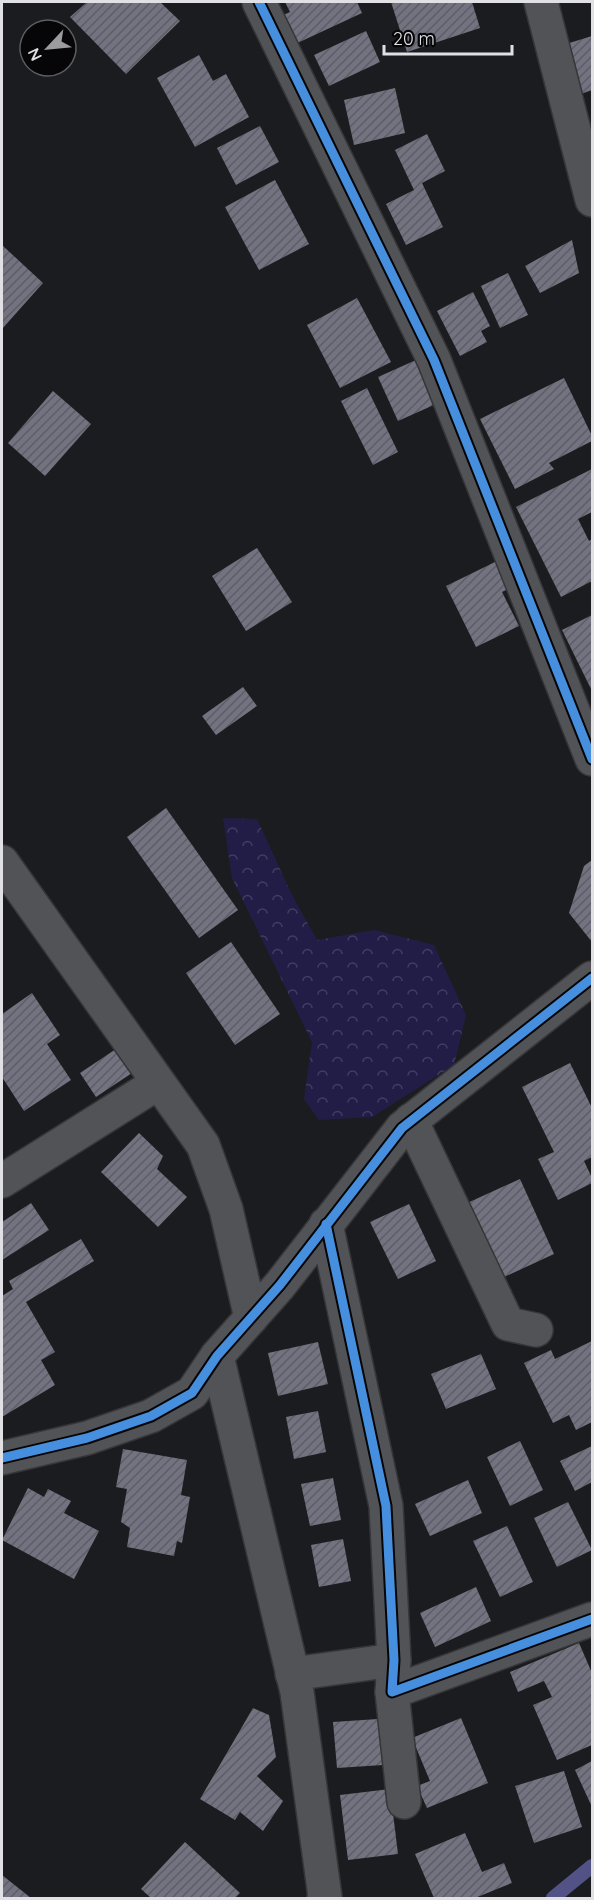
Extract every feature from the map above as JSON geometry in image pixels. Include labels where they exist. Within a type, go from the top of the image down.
[{"type":"street","points":[[258,2],[434,360],[592,759]]},
{"type":"street","points":[[548,4],[592,200]]},
{"type":"street","points":[[2,862],[202,1145],[226,1209],[250,1318]]},
{"type":"street","points":[[2,1458],[87,1438],[151,1416],[192,1393],[217,1356],[280,1285],[402,1128],[592,978]]},
{"type":"street","points":[[2,1181],[158,1083]]},
{"type":"street","points":[[411,1120],[508,1324],[536,1330]]},
{"type":"street","points":[[326,1224],[386,1506],[394,1660],[392,1692],[404,1802]]},
{"type":"street","points":[[217,1356],[292,1674],[303,1738],[324,1899]]},
{"type":"street","points":[[392,1692],[592,1619]]},
{"type":"street","points":[[292,1674],[394,1660]]},
{"type":"green space","points":[[223,818],[257,819],[291,893],[317,940],[374,930],[434,945],[466,1015],[454,1065],[372,1117],[319,1120],[304,1099],[312,1042],[232,878]]},
{"type":"building","points":[[87,2],[160,2],[180,21],[126,74],[78,25],[78,18],[70,17]]},
{"type":"building","points":[[285,2],[357,2],[362,13],[291,46],[277,18],[290,12]]},
{"type":"building","points":[[391,2],[472,2],[480,28],[407,52]]},
{"type":"building","points":[[366,31],[380,62],[329,86],[314,55]]},
{"type":"building","points":[[592,36],[592,90],[581,94],[566,44]]},
{"type":"building","points":[[199,55],[213,81],[226,74],[249,117],[195,147],[157,78]]},
{"type":"building","points":[[395,88],[405,133],[354,145],[344,100]]},
{"type":"building","points":[[260,126],[279,162],[236,185],[217,148]]},
{"type":"building","points":[[427,134],[445,171],[422,183],[443,227],[406,245],[386,204],[414,190],[395,150]]},
{"type":"building","points":[[275,180],[309,244],[259,270],[225,207]]},
{"type":"building","points":[[572,240],[579,273],[540,293],[525,266]]},
{"type":"building","points":[[2,245],[43,283],[2,329]]},
{"type":"building","points":[[508,273],[528,315],[500,328],[481,286]]},
{"type":"building","points":[[473,292],[490,326],[481,331],[487,342],[460,356],[437,311]]},
{"type":"building","points":[[357,298],[391,362],[340,388],[307,325]]},
{"type":"building","points":[[416,360],[436,404],[398,421],[378,377]]},
{"type":"building","points":[[564,378],[592,436],[592,441],[549,463],[554,469],[515,489],[480,419]]},
{"type":"building","points":[[367,388],[398,452],[373,465],[341,401]]},
{"type":"building","points":[[53,391],[91,424],[45,476],[8,443]]},
{"type":"building","points":[[592,469],[592,512],[578,519],[589,541],[592,539],[592,581],[561,597],[516,507]]},
{"type":"building","points":[[257,548],[292,602],[246,631],[212,576]]},
{"type":"building","points":[[497,561],[510,588],[502,592],[519,626],[476,647],[446,586]]},
{"type":"building","points":[[592,615],[592,691],[562,630]]},
{"type":"building","points":[[243,687],[257,706],[216,735],[202,716]]},
{"type":"building","points":[[166,808],[238,910],[199,938],[127,837]]},
{"type":"building","points":[[592,860],[592,942],[569,913],[584,866]]},
{"type":"building","points":[[231,942],[280,1014],[235,1045],[186,973]]},
{"type":"building","points":[[32,993],[60,1035],[47,1044],[71,1080],[24,1111],[2,1077],[2,1014]]},
{"type":"building","points":[[116,1049],[132,1073],[96,1097],[80,1073]]},
{"type":"building","points":[[570,1063],[592,1108],[592,1157],[584,1161],[592,1183],[558,1200],[538,1159],[554,1152],[522,1087]]},
{"type":"building","points":[[139,1133],[163,1156],[157,1169],[187,1197],[158,1227],[101,1172]]},
{"type":"building","points":[[520,1179],[554,1254],[500,1279],[465,1204]]},
{"type":"building","points":[[31,1203],[49,1230],[2,1260],[2,1222]]},
{"type":"building","points":[[409,1204],[436,1261],[398,1279],[370,1222]]},
{"type":"building","points":[[81,1239],[94,1261],[26,1302],[55,1352],[41,1360],[55,1385],[2,1417],[2,1296],[13,1289],[9,1281]]},
{"type":"building","points":[[592,1341],[592,1422],[576,1430],[569,1415],[553,1423],[524,1363],[551,1350],[555,1359]]},
{"type":"building","points":[[318,1342],[328,1384],[278,1396],[268,1353]]},
{"type":"building","points":[[481,1354],[496,1389],[446,1409],[431,1374]]},
{"type":"building","points":[[318,1411],[326,1452],[294,1459],[286,1417]]},
{"type":"building","points":[[520,1441],[543,1490],[510,1506],[487,1457]]},
{"type":"building","points":[[592,1446],[592,1482],[575,1491],[560,1461]]},
{"type":"building","points":[[123,1449],[187,1460],[181,1495],[190,1497],[182,1543],[177,1541],[174,1556],[127,1547],[130,1528],[121,1522],[127,1489],[116,1487]]},
{"type":"building","points":[[333,1478],[341,1520],[310,1526],[301,1484]]},
{"type":"building","points":[[468,1480],[482,1513],[430,1536],[415,1504]]},
{"type":"building","points":[[28,1488],[44,1497],[48,1489],[71,1501],[64,1513],[99,1531],[74,1579],[2,1540]]},
{"type":"building","points":[[568,1502],[592,1550],[557,1567],[534,1518]]},
{"type":"building","points":[[507,1526],[533,1582],[500,1597],[473,1541]]},
{"type":"building","points":[[343,1539],[351,1581],[319,1587],[311,1545]]},
{"type":"building","points":[[476,1587],[491,1621],[435,1647],[420,1613]]},
{"type":"building","points":[[579,1643],[592,1673],[592,1745],[557,1760],[533,1705],[552,1697],[544,1681],[518,1692],[510,1672]]},
{"type":"building","points":[[253,1708],[269,1715],[276,1757],[257,1776],[283,1801],[263,1831],[240,1812],[235,1820],[200,1799]]},
{"type":"building","points":[[461,1718],[488,1783],[427,1808],[417,1786],[430,1781],[412,1738]]},
{"type":"building","points":[[378,1719],[383,1765],[337,1768],[333,1722]]},
{"type":"building","points":[[592,1761],[592,1807],[575,1770]]},
{"type":"building","points":[[564,1771],[582,1827],[534,1843],[515,1786]]},
{"type":"building","points":[[390,1789],[398,1854],[348,1860],[340,1795]]},
{"type":"building","points":[[465,1833],[482,1872],[504,1863],[512,1883],[475,1898],[434,1898],[415,1854]]},
{"type":"building","points":[[185,1842],[240,1893],[235,1898],[151,1898],[141,1889]]},
{"type":"building","points":[[2,1875],[31,1898],[2,1898]]},
{"type":"waterway","points":[[553,1898],[592,1866]]},
{"type":"cycle path","points":[[259,2],[434,360],[592,759]]},
{"type":"cycle path","points":[[2,1458],[87,1438],[151,1416],[192,1393],[217,1356],[280,1285],[402,1128],[592,978]]},
{"type":"cycle path","points":[[326,1224],[386,1506],[394,1660],[392,1692],[592,1619]]}]
